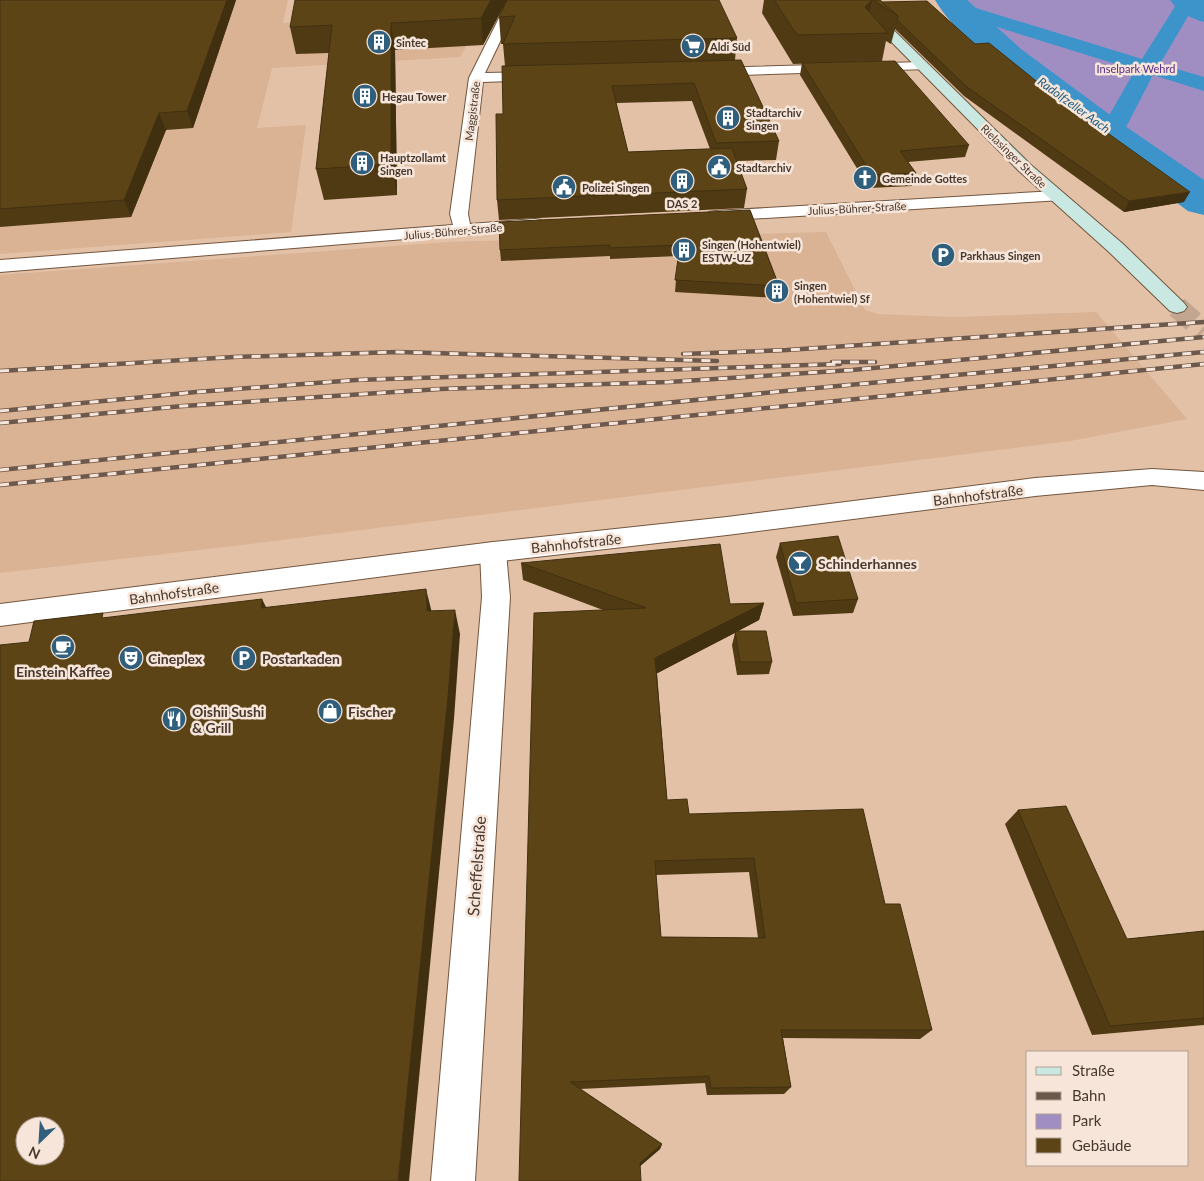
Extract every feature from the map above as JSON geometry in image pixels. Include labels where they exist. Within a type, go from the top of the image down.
[{"type":"main road","name":"Rielasinger Straße","points":[[856,0],[1056,196],[1116,248],[1177,307]]},
{"type":"street","name":"Maggistraße","points":[[463,230],[459,214],[476,78],[514,0]]},
{"type":"street","points":[[690,72],[922,66]]},
{"type":"street","points":[[476,78],[555,76]]},
{"type":"street","name":"Julius-Bührer-Straße","points":[[702,216],[1056,196]]},
{"type":"street","name":"Julius-Bührer-Straße","points":[[0,266],[555,223]]},
{"type":"street","name":"Bahnhofstraße","points":[[1152,477],[1204,462]]},
{"type":"street","name":"Bahnhofstraße","points":[[0,615],[493,552],[726,526],[1035,488],[1152,477],[1204,481]]},
{"type":"street","name":"Scheffelstraße","points":[[453,1181],[496,597],[493,552]]},
{"type":"shaded area","points":[[0,0],[288,0],[283,23],[486,14],[460,57],[272,68],[257,128],[306,125],[291,232],[0,254]]},
{"type":"shaded area","points":[[826,232],[865,310],[878,314],[956,317],[1096,312],[1187,419],[1070,441],[242,545],[0,573],[0,275],[448,242]]},
{"type":"green space","name":"Inselpark Wehrd","points":[[951,0],[1186,0],[1204,12],[1204,201],[1110,135],[1008,57],[956,8]]},
{"type":"building","points":[[0,0],[227,0],[187,111],[159,113],[124,200],[0,209]]},
{"type":"building","points":[[295,0],[491,0],[481,18],[391,23],[391,164],[316,169],[332,25],[290,27]]},
{"type":"building","points":[[507,0],[719,0],[737,38],[503,44],[515,16],[499,17]]},
{"type":"building","points":[[774,0],[872,0],[865,7],[888,33],[797,35]]},
{"type":"building","points":[[873,0],[880,0],[898,16]]},
{"type":"building","points":[[927,1],[975,44],[989,43],[1097,130],[1102,129],[1190,192],[1129,201],[967,87],[897,20],[898,16],[882,2]]},
{"type":"building","points":[[741,60],[779,141],[716,143],[694,83],[612,86],[628,152],[732,148],[747,189],[497,200],[496,114],[503,114],[502,66]]},
{"type":"building","points":[[895,61],[969,145],[900,151],[916,173],[872,175],[802,63]]},
{"type":"building","points":[[750,210],[779,286],[675,280],[680,245],[610,248],[610,245],[500,250],[499,222]]},
{"type":"building","points":[[838,536],[858,599],[796,603],[780,543]]},
{"type":"building","points":[[720,544],[730,604],[764,603],[655,658],[667,800],[687,799],[689,814],[863,809],[885,904],[900,904],[932,1030],[781,1030],[791,1087],[711,1088],[709,1076],[570,1082],[662,1144],[640,1163],[641,1181],[519,1181],[534,613],[646,608],[521,563]],"holes":[[[754,858],[765,938],[661,937],[655,861]]]},
{"type":"building","points":[[426,589],[427,611],[455,610],[448,697],[398,1181],[0,1181],[0,645],[29,642],[34,621],[103,613],[102,618],[262,599],[261,608]]},
{"type":"building","points":[[735,631],[766,631],[772,662],[740,662]]},
{"type":"building","points":[[1066,806],[1127,939],[1204,931],[1204,1018],[1110,1026],[1018,810]]},
{"type":"waterway","name":"Radolfzeller Aach","points":[[951,0],[956,8],[1008,57],[1110,135],[1204,201]]},
{"type":"waterway","name":"Radolfzeller Aach","points":[[1186,0],[1204,12]]},
{"type":"waterway","points":[[1150,63],[1188,1]]},
{"type":"waterway","points":[[956,8],[1136,64]]},
{"type":"waterway","points":[[1158,70],[1204,84]]},
{"type":"waterway","points":[[1110,135],[1145,71]]},
{"type":"tunnel","points":[[1177,307],[1204,331]]},
{"type":"railway","points":[[683,354],[787,350],[1204,322]]},
{"type":"railway","points":[[0,423],[183,406],[440,389],[669,382],[852,370],[1204,337]]},
{"type":"railway","points":[[0,371],[234,357],[398,352],[717,361]]},
{"type":"railway","points":[[0,470],[795,390],[1204,352]]},
{"type":"railway","points":[[832,362],[875,362]]},
{"type":"railway","points":[[0,411],[196,392],[356,380],[840,364]]},
{"type":"railway","points":[[0,485],[1204,364]]},
{"type":"place","name":"Sintec","points":[[379,42]]},
{"type":"place","name":"Aldi Süd","points":[[693,46]]},
{"type":"place","name":"Hegau Tower","points":[[365,96]]},
{"type":"place","name":"Stadtarchiv Singen","points":[[728,118]]},
{"type":"place","name":"Hauptzollamt Singen","points":[[362,163]]},
{"type":"place","name":"Stadtarchiv","points":[[719,167]]},
{"type":"place","name":"Gemeinde Gottes","points":[[865,178]]},
{"type":"place","name":"DAS 2","points":[[682,181]]},
{"type":"place","name":"Polizei Singen","points":[[564,187]]},
{"type":"place","name":"Singen (Hohentwiel) ESTW-UZ","points":[[684,250]]},
{"type":"place","name":"Parkhaus Singen","points":[[943,255]]},
{"type":"place","name":"Singen (Hohentwiel) Sf","points":[[777,291]]},
{"type":"place","name":"Schinderhannes","points":[[800,563]]},
{"type":"place","name":"Einstein Kaffee","points":[[63,647]]},
{"type":"place","name":"Cineplex","points":[[131,658]]},
{"type":"place","name":"Postarkaden","points":[[244,658]]},
{"type":"place","name":"Fischer","points":[[330,711]]},
{"type":"place","name":"Oishii Sushi & Grill","points":[[174,719]]}]
